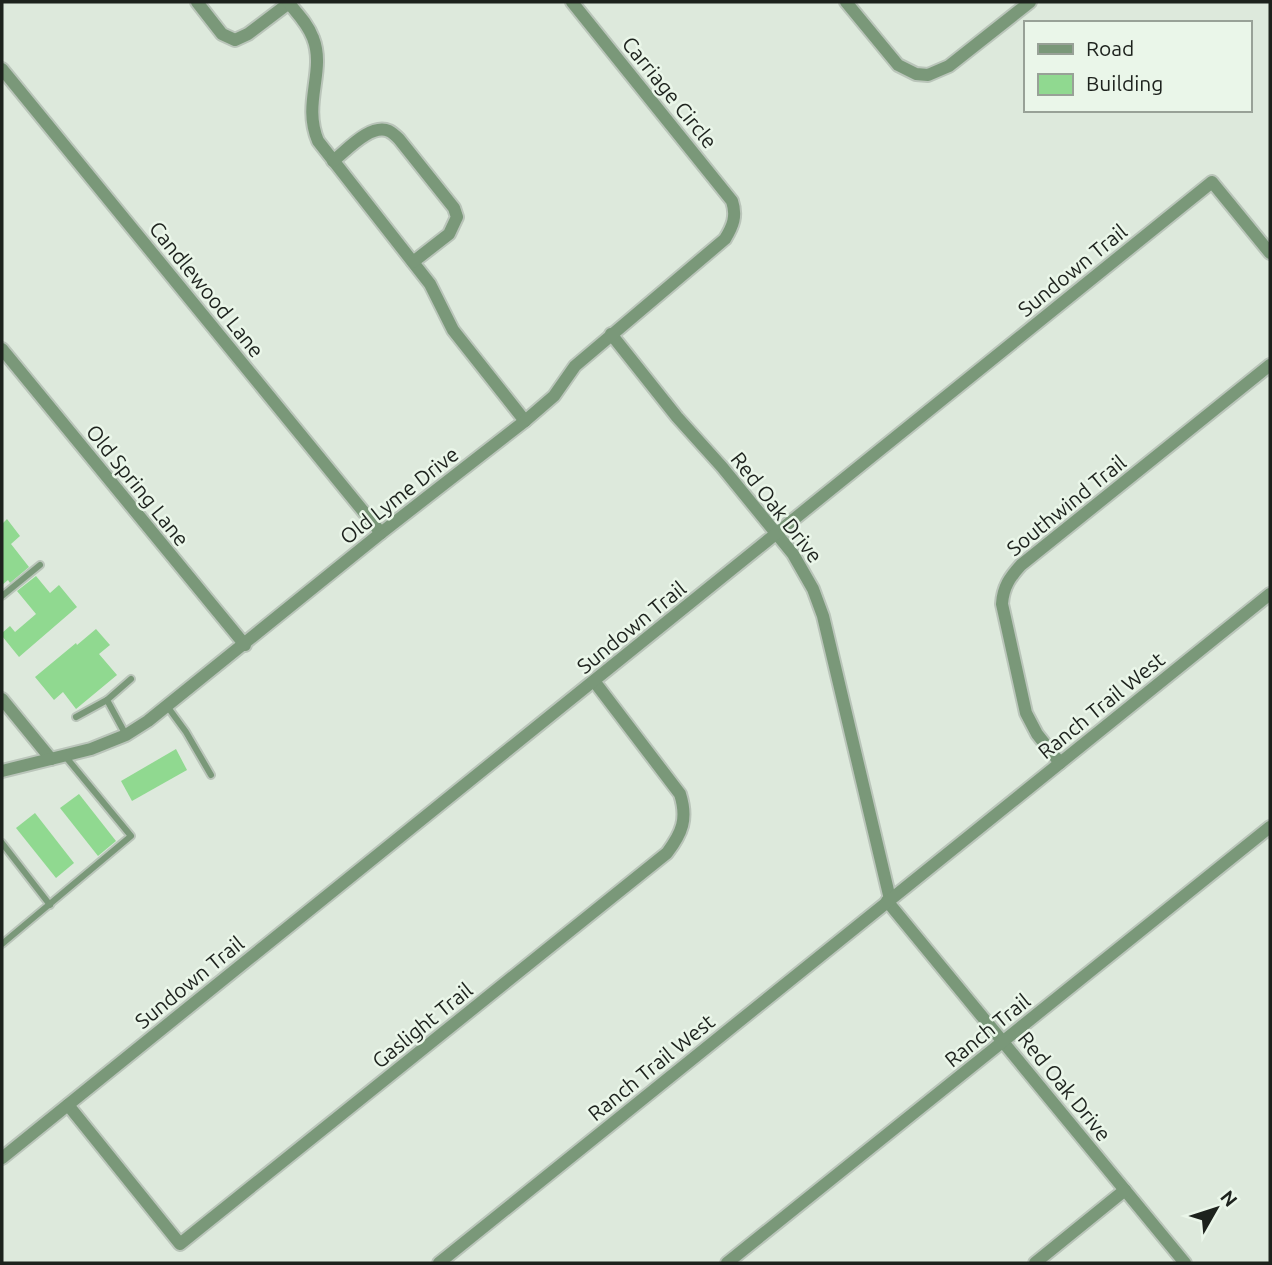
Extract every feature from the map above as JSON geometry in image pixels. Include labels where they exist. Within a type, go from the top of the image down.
[{"type":"street","points":[[197,2],[222,34],[235,40],[248,34],[288,2],[307,26],[314,38],[317,61],[311,106],[312,123],[318,141],[430,284],[453,330],[525,421]]},
{"type":"street","name":"Carriage Circle","points":[[572,2],[710,173]]},
{"type":"street","points":[[846,2],[898,65],[916,74],[928,75],[949,66],[1030,2]]},
{"type":"street","name":"Candlewood Lane","points":[[2,69],[381,533]]},
{"type":"street","points":[[333,161],[369,132],[390,132],[399,139],[454,208],[457,217],[449,234],[413,262]]},
{"type":"street","name":"Old Lyme Drive","points":[[2,771],[109,743],[148,721],[525,421],[554,396],[575,366],[724,239],[735,218],[735,209],[710,173]]},
{"type":"street","name":"Sundown Trail","points":[[2,1158],[1213,182],[1270,253]]},
{"type":"street","name":"Red Oak Drive","points":[[611,334],[677,417],[776,533],[813,589],[823,616],[889,900],[1185,1263]]},
{"type":"street","name":"Old Spring Lane","points":[[2,349],[245,645]]},
{"type":"street","name":"Southwind Trail","points":[[1059,763],[1037,734],[1026,713],[1002,604],[1005,585],[1021,565],[1270,365]]},
{"type":"street","name":"Ranch Trail West","points":[[439,1263],[1270,594]]},
{"type":"street","name":"Gaslight Trail","points":[[68,1105],[180,1244],[667,853],[681,830],[684,818],[680,794],[594,681]]},
{"type":"street","points":[[2,699],[51,760]]},
{"type":"street","name":"Ranch Trail","points":[[727,1263],[1270,827]]},
{"type":"street","points":[[1035,1263],[1125,1190]]},
{"type":"lane","points":[[2,596],[40,565]]},
{"type":"lane","points":[[76,717],[107,700],[131,679]]},
{"type":"lane","points":[[107,700],[126,735]]},
{"type":"lane","points":[[167,706],[211,775]]},
{"type":"lane","points":[[2,944],[131,836],[65,756]]},
{"type":"lane","points":[[2,843],[50,905]]},
{"type":"building","points":[[7,519],[20,536],[11,544],[29,567],[10,583],[8,580],[2,585],[2,524]]},
{"type":"building","points":[[36,576],[50,593],[59,585],[77,607],[19,657],[2,633],[10,626],[15,632],[36,614],[17,591]]},
{"type":"building","points":[[96,629],[110,645],[99,654],[117,675],[76,709],[63,692],[54,700],[35,677]]},
{"type":"building","points":[[176,749],[187,770],[132,801],[121,781]]},
{"type":"building","points":[[79,794],[116,841],[98,856],[60,808]]},
{"type":"building","points":[[35,813],[74,863],[56,878],[16,828]]}]
